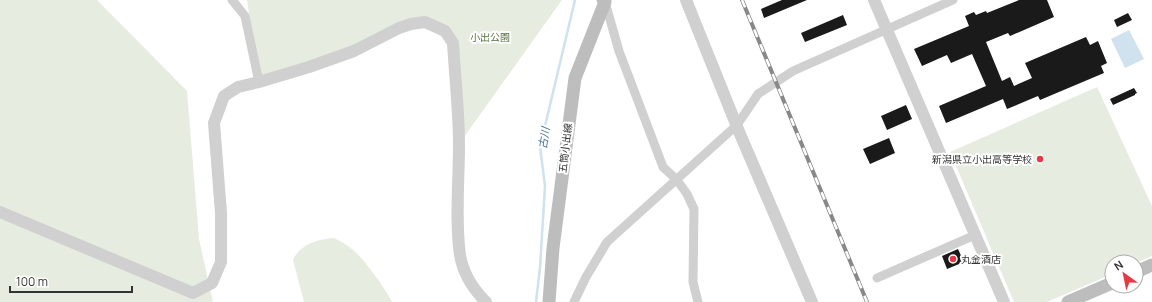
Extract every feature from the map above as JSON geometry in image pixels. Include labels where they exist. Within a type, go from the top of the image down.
[{"type":"main road","name":"五筒小出線","points":[[549,302],[553,248],[575,78],[605,1]]},
{"type":"main road","points":[[1068,302],[1104,286]]},
{"type":"street","points":[[232,0],[245,16],[259,82]]},
{"type":"street","points":[[686,0],[812,302]]},
{"type":"street","points":[[874,0],[1004,302]]},
{"type":"street","points":[[574,302],[586,277],[607,242],[737,124],[758,94],[775,81],[793,71],[953,0]]},
{"type":"street","points":[[605,1],[619,51],[664,167],[677,180],[687,194],[694,209],[693,282],[698,302]]},
{"type":"street","points":[[0,212],[175,286],[193,293],[200,290],[212,283],[221,262],[221,213],[214,123],[224,96],[238,87],[309,67],[354,51],[399,28],[425,22],[445,31],[453,43],[459,144],[458,225],[460,256],[466,277],[480,299]]},
{"type":"street","points":[[877,278],[975,235]]},
{"type":"green space","points":[[0,0],[97,0],[187,91],[199,239],[213,302],[0,302]]},
{"type":"green space","name":"小出公園","points":[[247,0],[562,0],[459,144],[453,43],[425,22],[259,82]]},
{"type":"green space","points":[[1097,87],[1152,206],[1152,256],[1144,260],[1144,254],[1104,254],[1104,277],[1047,302],[1014,302],[950,152]]},
{"type":"green space","points":[[334,238],[348,246],[360,256],[379,281],[392,302],[304,302],[293,260],[300,250],[310,243]]},
{"type":"water","points":[[1129,30],[1144,59],[1125,68],[1111,39]]},
{"type":"building","points":[[782,0],[807,0],[764,18],[761,9]]},
{"type":"building","points":[[1019,0],[1047,0],[1054,17],[1010,36],[1008,33],[986,42],[1002,81],[1010,77],[1014,86],[1032,78],[1025,63],[1086,37],[1090,45],[1098,41],[1107,63],[1101,66],[1104,73],[1040,100],[1038,96],[1007,109],[1003,99],[946,123],[939,106],[986,86],[972,54],[951,63],[947,55],[922,66],[914,49],[969,26],[965,16],[974,12],[976,15],[986,11],[987,13]]},
{"type":"building","points":[[1128,13],[1132,20],[1117,27],[1114,20]]},
{"type":"building","points":[[843,15],[847,25],[805,42],[801,33]]},
{"type":"building","points":[[1134,88],[1137,93],[1135,95],[1113,105],[1110,99]]},
{"type":"building","points":[[906,105],[912,119],[887,130],[881,116]]},
{"type":"building","points":[[889,138],[895,153],[870,164],[863,149]]},
{"type":"building","points":[[958,249],[964,262],[947,269],[942,256]]},
{"type":"waterway","name":"古川","points":[[536,302],[540,268],[545,186],[540,147],[575,0]]},
{"type":"railway","points":[[742,0],[867,302]]},
{"type":"place","name":"新潟県立小出高等学校","points":[[1040,159]]},
{"type":"place","name":"丸金酒店","points":[[953,259]]}]
